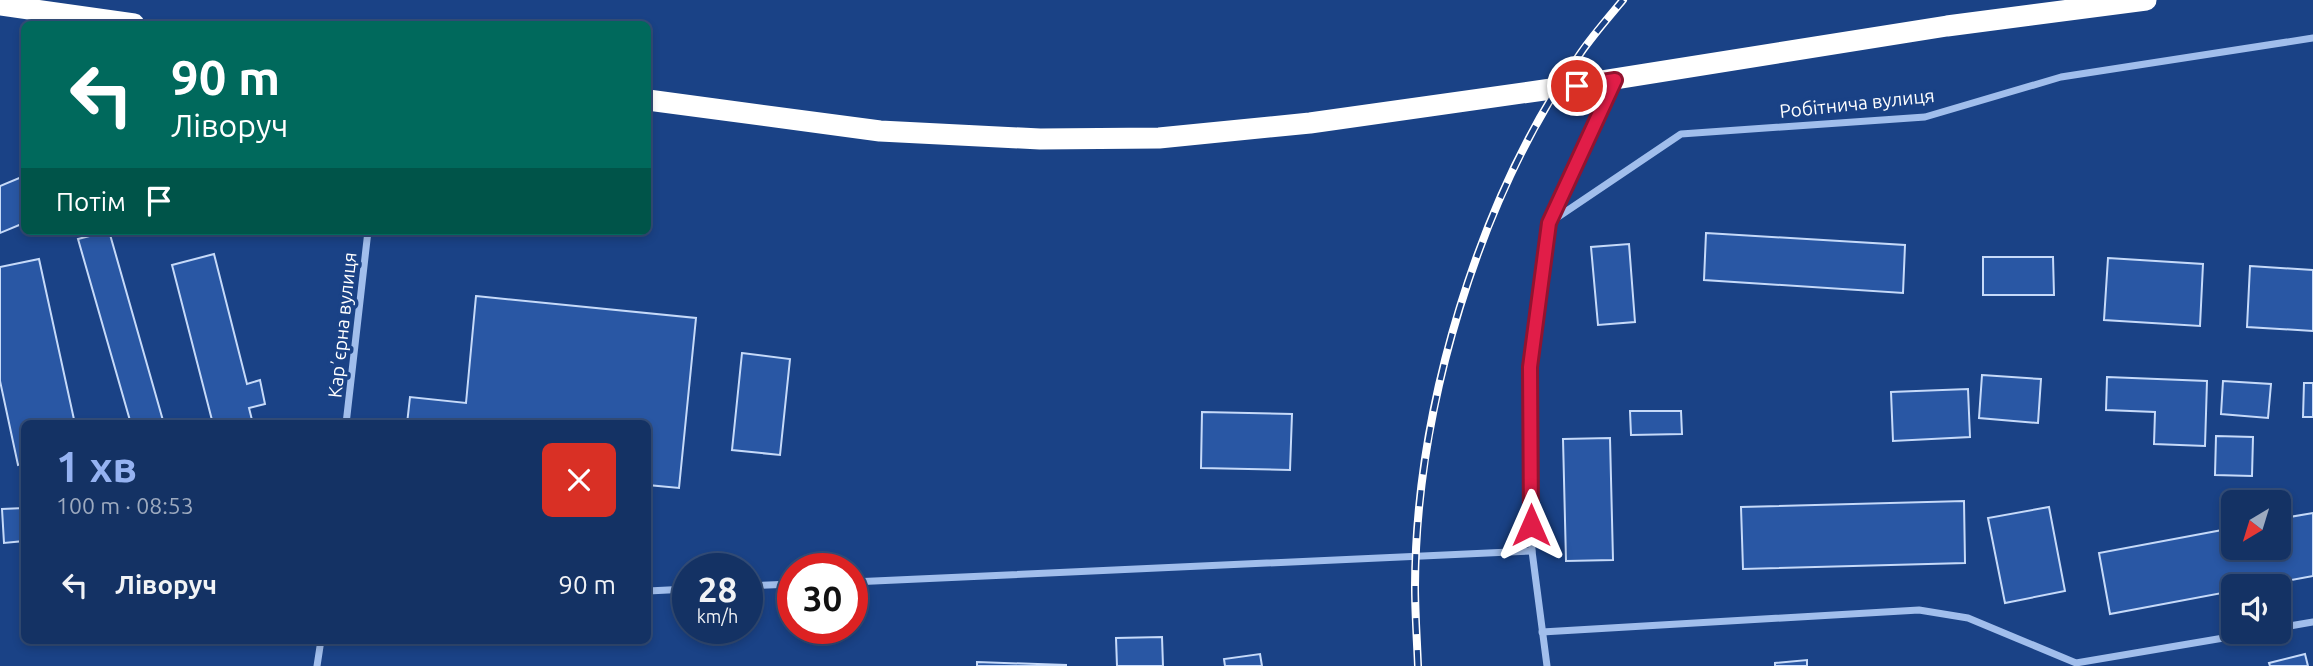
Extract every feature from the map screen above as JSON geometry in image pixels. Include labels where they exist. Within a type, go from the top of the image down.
[{"type":"highway","points":[[651,100],[880,131],[1040,139],[1159,138],[1310,123],[1615,80],[1947,26],[2146,0]]},
{"type":"highway","points":[[0,5],[113,21]]},
{"type":"street","name":"Робітнича вулиця","points":[[1549,223],[1681,134],[1925,117],[2061,77],[2313,38]]},
{"type":"street","points":[[1547,666],[1532,551],[1530,367],[1549,223],[1615,80]]},
{"type":"street","name":"Карʼєрна вулиця","points":[[346,420],[368,235]]},
{"type":"street","points":[[868,581],[1532,551]]},
{"type":"street","points":[[651,591],[672,590]]},
{"type":"street","points":[[1542,632],[1919,610],[1968,618],[2076,663],[2221,638]]},
{"type":"street","points":[[2291,626],[2313,622]]},
{"type":"street","points":[[317,666],[320,644]]},
{"type":"building","points":[[21,177],[21,224],[0,233],[0,186]]},
{"type":"building","points":[[1706,233],[1905,245],[1903,293],[1704,280]]},
{"type":"building","points":[[110,235],[163,420],[130,420],[78,239]]},
{"type":"building","points":[[1629,244],[1635,322],[1598,325],[1591,247]]},
{"type":"building","points":[[214,254],[247,384],[260,380],[265,404],[249,408],[252,420],[212,420],[172,265]]},
{"type":"building","points":[[1983,257],[2053,257],[2054,295],[1983,295]]},
{"type":"building","points":[[2108,258],[2203,264],[2200,326],[2104,320]]},
{"type":"building","points":[[39,259],[74,420],[21,420],[21,464],[18,465],[0,381],[0,267]]},
{"type":"building","points":[[2250,266],[2313,270],[2313,331],[2247,327]]},
{"type":"building","points":[[476,296],[696,318],[679,488],[651,485],[651,420],[407,420],[410,397],[466,403]]},
{"type":"building","points":[[742,353],[790,359],[780,455],[732,450]]},
{"type":"building","points":[[1982,375],[2041,379],[2038,423],[1979,418]]},
{"type":"building","points":[[2107,377],[2207,381],[2205,446],[2154,444],[2155,412],[2106,410]]},
{"type":"building","points":[[2223,381],[2271,384],[2268,418],[2221,414]]},
{"type":"building","points":[[2304,383],[2313,383],[2313,417],[2303,417]]},
{"type":"building","points":[[1968,389],[1970,437],[1893,441],[1891,392]]},
{"type":"building","points":[[1630,411],[1681,411],[1682,434],[1631,435]]},
{"type":"building","points":[[1202,412],[1292,414],[1290,470],[1201,468]]},
{"type":"building","points":[[2216,436],[2253,437],[2252,476],[2215,475]]},
{"type":"building","points":[[1610,438],[1613,560],[1566,561],[1563,439]]},
{"type":"building","points":[[1964,501],[1965,563],[1743,569],[1741,507]]},
{"type":"building","points":[[2049,507],[2065,591],[2005,603],[1988,518]]},
{"type":"building","points":[[21,508],[21,541],[4,543],[2,509]]},
{"type":"building","points":[[2313,513],[2313,576],[2291,580],[2291,574],[2221,574],[2221,593],[2110,614],[2099,553],[2221,530],[2221,560],[2291,560],[2291,517]]},
{"type":"building","points":[[1162,637],[1163,666],[1117,666],[1116,638]]},
{"type":"building","points":[[1260,654],[1262,666],[1225,666],[1224,659]]},
{"type":"building","points":[[2305,654],[2308,666],[2270,666],[2269,663]]},
{"type":"building","points":[[1807,660],[1807,666],[1775,666],[1775,663]]},
{"type":"building","points":[[977,662],[1066,665],[1066,666],[977,666]]},
{"type":"railway","points":[[1418,666],[1415,586],[1418,518],[1427,448],[1441,378],[1460,308],[1483,240],[1511,174],[1544,111],[1585,47],[1623,0]]},
{"type":"route","points":[[1531,525],[1530,367],[1549,223],[1615,80],[1577,86]]}]
